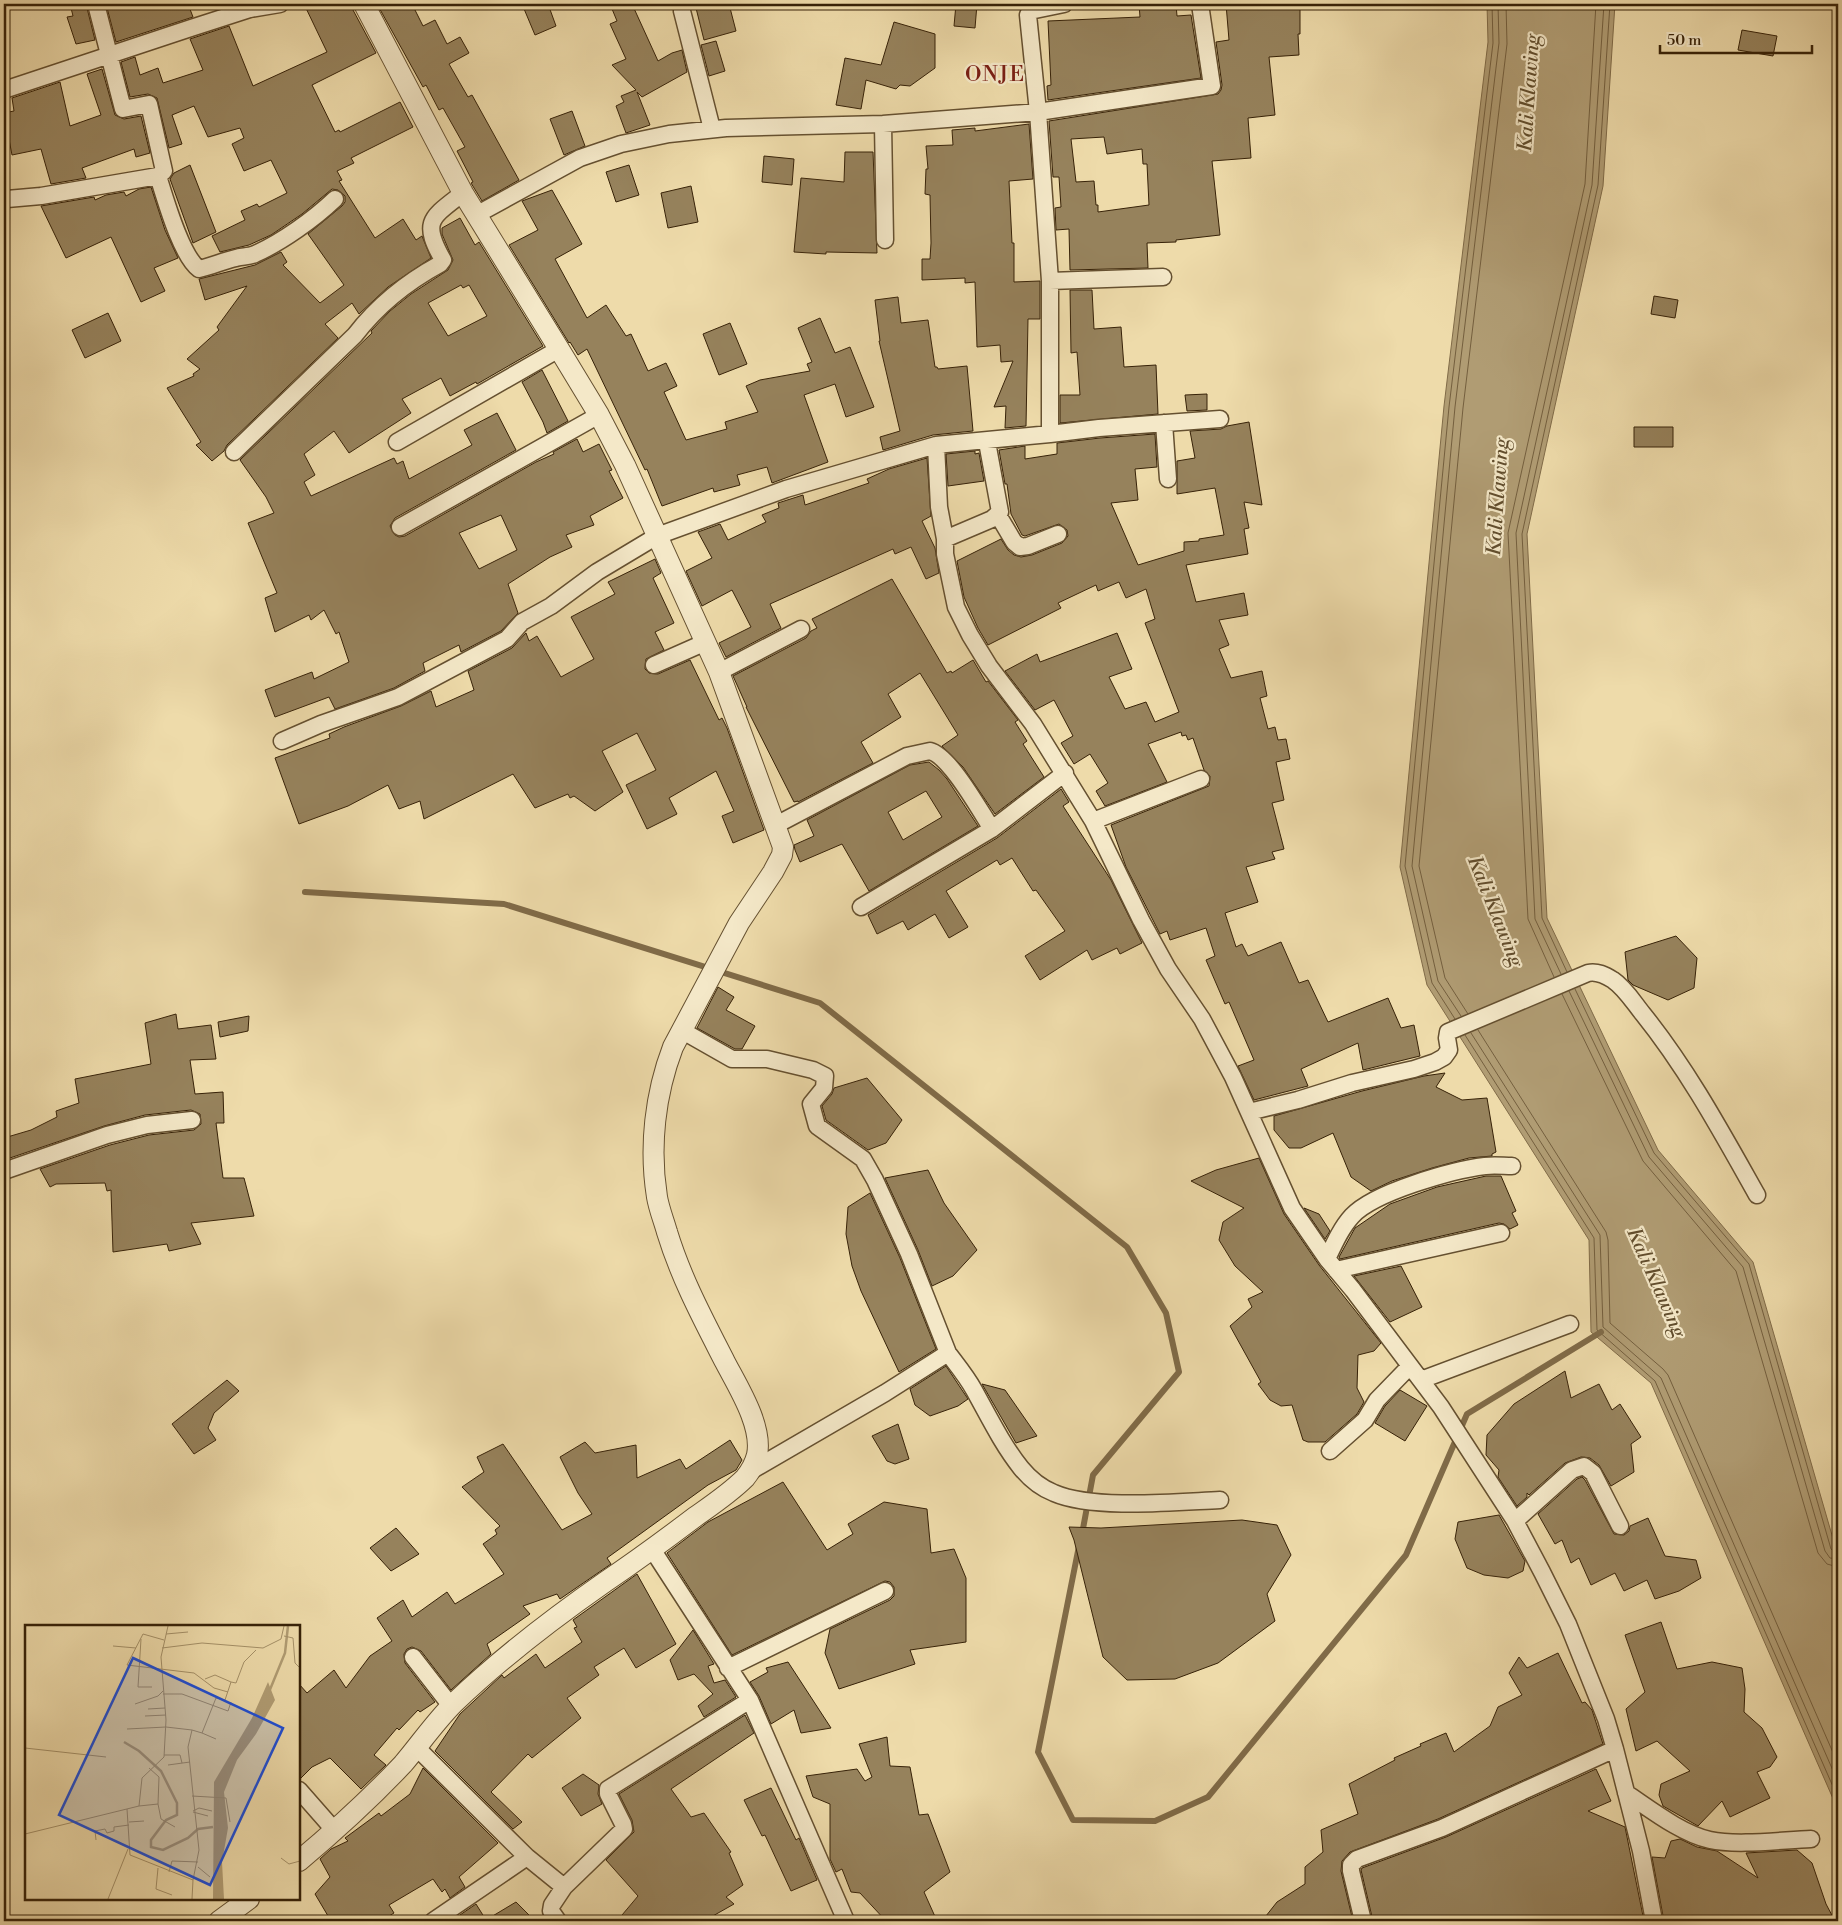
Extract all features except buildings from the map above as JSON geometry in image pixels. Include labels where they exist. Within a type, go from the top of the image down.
[{"type":"street","points":[[7,199],[41,196],[158,176],[164,171],[149,104],[123,109],[96,4]]},
{"type":"street","points":[[4,90],[242,12],[280,4]]},
{"type":"street","points":[[364,4],[463,193],[560,349],[599,415],[625,466],[719,672],[783,844],[782,855],[768,881],[739,923],[681,1030],[666,1066],[655,1116],[653,1166],[657,1200],[676,1262],[753,1422],[758,1447],[757,1457],[749,1472]]},
{"type":"street","points":[[1050,434],[1050,281],[1038,112],[1028,16],[1030,12],[1064,4]]},
{"type":"street","points":[[476,215],[580,158],[621,144],[669,134],[712,129],[884,124],[1038,112],[1212,86],[1200,4]]},
{"type":"street","points":[[682,11],[712,129]]},
{"type":"street","points":[[884,124],[885,240]]},
{"type":"street","points":[[158,176],[173,221],[189,258],[199,269],[220,264],[234,258],[253,255],[285,237],[321,212],[335,199]]},
{"type":"street","points":[[234,452],[355,335],[370,315],[403,286],[440,264],[443,260],[433,243],[431,224],[438,212],[463,193]]},
{"type":"street","points":[[1050,281],[1163,277]]},
{"type":"street","points":[[397,442],[560,349]]},
{"type":"street","points":[[400,528],[599,415]]},
{"type":"street","points":[[282,741],[398,696],[507,639],[522,622],[551,606],[597,572],[657,536],[786,489],[936,445],[988,442],[1099,428],[1220,419]]},
{"type":"street","points":[[1164,423],[1168,479]]},
{"type":"street","points":[[945,539],[992,519],[1000,512],[988,442]]},
{"type":"street","points":[[936,445],[939,507],[945,539],[945,554],[954,600],[970,635],[989,666],[1033,724],[1093,821],[1141,920],[1168,969],[1202,1019],[1233,1077],[1292,1208],[1331,1264],[1441,1407],[1515,1521],[1572,1633],[1597,1695],[1615,1749],[1643,1859],[1654,1921]]},
{"type":"street","points":[[998,515],[1014,542],[1020,547],[1028,546],[1058,534]]},
{"type":"street","points":[[719,672],[801,629]]},
{"type":"street","points":[[654,664],[706,642]]},
{"type":"street","points":[[776,824],[908,756],[930,751],[941,757],[954,772],[992,829]]},
{"type":"street","points":[[861,907],[992,829],[1065,773]]},
{"type":"street","points":[[1093,821],[1201,779]]},
{"type":"street","points":[[1249,1112],[1435,1062],[1444,1057],[1449,1050],[1448,1032],[1588,973],[1598,972],[1617,984],[1659,1034],[1719,1126],[1757,1195]]},
{"type":"street","points":[[681,1030],[732,1059],[767,1059],[813,1070],[825,1076],[824,1088],[811,1104],[817,1126],[863,1160],[871,1173],[908,1254],[948,1353],[973,1388],[1002,1440],[1022,1468],[1036,1483],[1055,1494],[1105,1502],[1159,1503],[1220,1500]]},
{"type":"street","points":[[4,1171],[107,1134],[147,1125],[192,1120]]},
{"type":"street","points":[[1331,1264],[1347,1222],[1360,1208],[1371,1202],[1422,1182],[1460,1171],[1486,1166],[1512,1166]]},
{"type":"street","points":[[1331,1264],[1501,1233]]},
{"type":"street","points":[[1421,1380],[1570,1324]]},
{"type":"street","points":[[300,1860],[374,1795],[451,1706],[505,1656],[534,1633],[730,1491],[749,1472],[885,1393],[948,1353]]},
{"type":"street","points":[[1330,1451],[1365,1420],[1377,1400],[1410,1366]]},
{"type":"street","points":[[1515,1521],[1572,1470],[1581,1466],[1586,1467],[1592,1473],[1620,1526]]},
{"type":"street","points":[[652,1549],[750,1700],[846,1921]]},
{"type":"street","points":[[728,1668],[885,1591]]},
{"type":"street","points":[[413,1657],[451,1706]]},
{"type":"street","points":[[558,1921],[551,1911],[552,1905],[564,1887],[624,1829],[608,1794],[608,1790],[750,1700]]},
{"type":"street","points":[[416,1747],[527,1857],[564,1887]]},
{"type":"street","points":[[1364,1921],[1351,1870],[1351,1865],[1357,1859],[1442,1828],[1615,1749]]},
{"type":"street","points":[[300,1791],[334,1831]]},
{"type":"street","points":[[1626,1793],[1672,1823],[1711,1840],[1747,1841],[1811,1838]]},
{"type":"street","points":[[433,1921],[527,1857]]},
{"type":"street","points":[[219,1921],[248,1900]]},
{"type":"water","name":"Kali Klawing","points":[[1487,4],[1615,4],[1603,186],[1527,534],[1547,918],[1658,1150],[1753,1262],[1838,1556],[1838,1810],[1651,1383],[1591,1332],[1589,1240],[1427,985],[1400,867],[1444,406],[1488,42]]},
{"type":"waterway","points":[[305,892],[504,904],[820,1003],[1127,1247],[1166,1313],[1179,1372],[1093,1475],[1082,1534]]},
{"type":"waterway","points":[[1079,1546],[1038,1752],[1073,1820],[1155,1821],[1208,1797],[1406,1555],[1467,1414],[1601,1332]]},
{"type":"district","name":"ONJE","points":[[995,74]]}]
